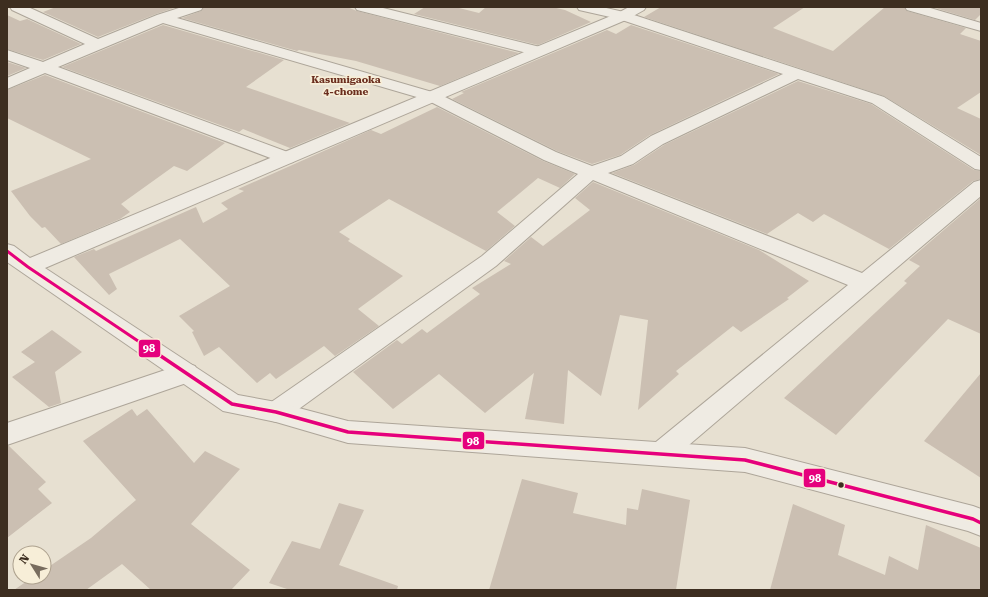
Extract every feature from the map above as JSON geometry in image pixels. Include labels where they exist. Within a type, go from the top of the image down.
[{"type":"street","points":[[17,7],[97,44]]},
{"type":"street","points":[[7,84],[97,44],[162,18],[196,7]]},
{"type":"street","points":[[362,7],[540,51]]},
{"type":"street","points":[[584,7],[623,16],[878,100],[981,165]]},
{"type":"street","points":[[28,267],[433,97],[623,16],[639,7]]},
{"type":"street","points":[[912,7],[981,27]]},
{"type":"street","points":[[162,18],[433,97],[550,156],[865,283]]},
{"type":"street","points":[[7,55],[287,158]]},
{"type":"street","points":[[276,412],[489,261],[590,173],[627,160],[657,140],[796,73]]},
{"type":"street","points":[[660,454],[981,186]]},
{"type":"street","points":[[7,251],[28,267],[232,404],[276,412],[348,432],[745,460],[973,519],[981,523]]},
{"type":"street","points":[[7,434],[186,373]]},
{"type":"building","points":[[56,7],[177,7],[98,37],[43,12]]},
{"type":"building","points":[[204,7],[347,7],[357,11],[519,53],[440,86],[356,61],[299,50],[297,51],[182,18],[201,11]]},
{"type":"building","points":[[425,7],[455,7],[479,13],[486,7],[552,7],[565,10],[591,22],[538,45],[414,14]]},
{"type":"building","points":[[661,7],[805,7],[773,28],[833,51],[885,7],[904,7],[907,11],[966,28],[960,34],[981,41],[981,92],[957,108],[981,119],[981,155],[884,96],[644,17]]},
{"type":"building","points":[[932,7],[981,7],[981,14],[975,20]]},
{"type":"building","points":[[7,15],[20,21],[27,19],[81,44],[43,60],[7,49]]},
{"type":"building","points":[[163,25],[284,60],[246,87],[350,123],[290,148],[243,129],[239,132],[62,67]]},
{"type":"building","points":[[631,25],[779,74],[650,135],[620,155],[592,164],[557,151],[452,99],[464,93],[461,92],[607,30],[616,34]]},
{"type":"building","points":[[7,62],[26,68],[7,76]]},
{"type":"building","points":[[45,75],[225,143],[187,171],[174,166],[121,204],[130,212],[120,219],[61,244],[45,227],[42,228],[30,216],[11,191],[91,159],[7,118],[7,90]]},
{"type":"building","points":[[798,81],[871,104],[974,170],[981,171],[981,179],[973,181],[889,249],[824,214],[813,222],[798,213],[767,234],[612,173],[634,165],[664,145]]},
{"type":"building","points":[[437,107],[543,161],[575,174],[560,188],[538,178],[497,212],[515,226],[486,251],[389,199],[339,232],[350,239],[348,241],[403,276],[358,309],[379,326],[335,356],[324,346],[276,379],[270,373],[257,383],[219,347],[204,356],[192,332],[194,331],[179,316],[230,286],[180,239],[109,274],[117,289],[109,295],[74,257],[94,249],[96,251],[196,207],[203,223],[228,209],[221,203],[244,191],[238,189],[371,130],[381,134]]},
{"type":"building","points":[[593,182],[759,250],[809,281],[787,298],[789,299],[741,332],[733,326],[676,371],[679,374],[638,410],[648,320],[620,315],[601,396],[568,370],[564,424],[525,419],[534,373],[485,413],[439,374],[393,409],[353,372],[397,340],[402,344],[422,329],[427,333],[480,294],[472,288],[511,264],[504,261],[531,237],[543,246],[590,210],[575,198]]},
{"type":"building","points":[[981,198],[981,334],[948,319],[836,435],[784,398],[907,283],[904,281],[920,266],[909,260]]},
{"type":"building","points":[[52,330],[82,352],[55,372],[61,403],[49,407],[12,377],[35,362],[21,352]]},
{"type":"building","points":[[981,373],[981,478],[924,441]]},
{"type":"building","points":[[132,409],[137,416],[147,409],[194,463],[205,451],[240,469],[191,524],[250,570],[231,590],[151,590],[122,564],[86,590],[14,590],[21,585],[52,585],[52,565],[91,538],[136,500],[83,441]]},
{"type":"building","points":[[7,446],[9,446],[46,482],[38,489],[52,503],[7,538]]},
{"type":"building","points":[[522,479],[578,493],[573,513],[626,525],[627,508],[638,510],[642,489],[690,500],[676,590],[489,590]]},
{"type":"building","points":[[339,503],[364,510],[339,565],[398,586],[397,590],[290,590],[269,583],[292,541],[320,549]]},
{"type":"building","points":[[793,504],[845,525],[838,555],[885,575],[889,556],[918,570],[926,525],[981,548],[981,590],[770,590]]},
{"type":"transit line","name":"98","points":[[7,251],[28,267],[232,404],[276,412],[348,432],[745,460],[973,519],[981,523]]},
{"type":"district","name":"Kasumigaoka 4-chome","points":[[346,84]]}]
